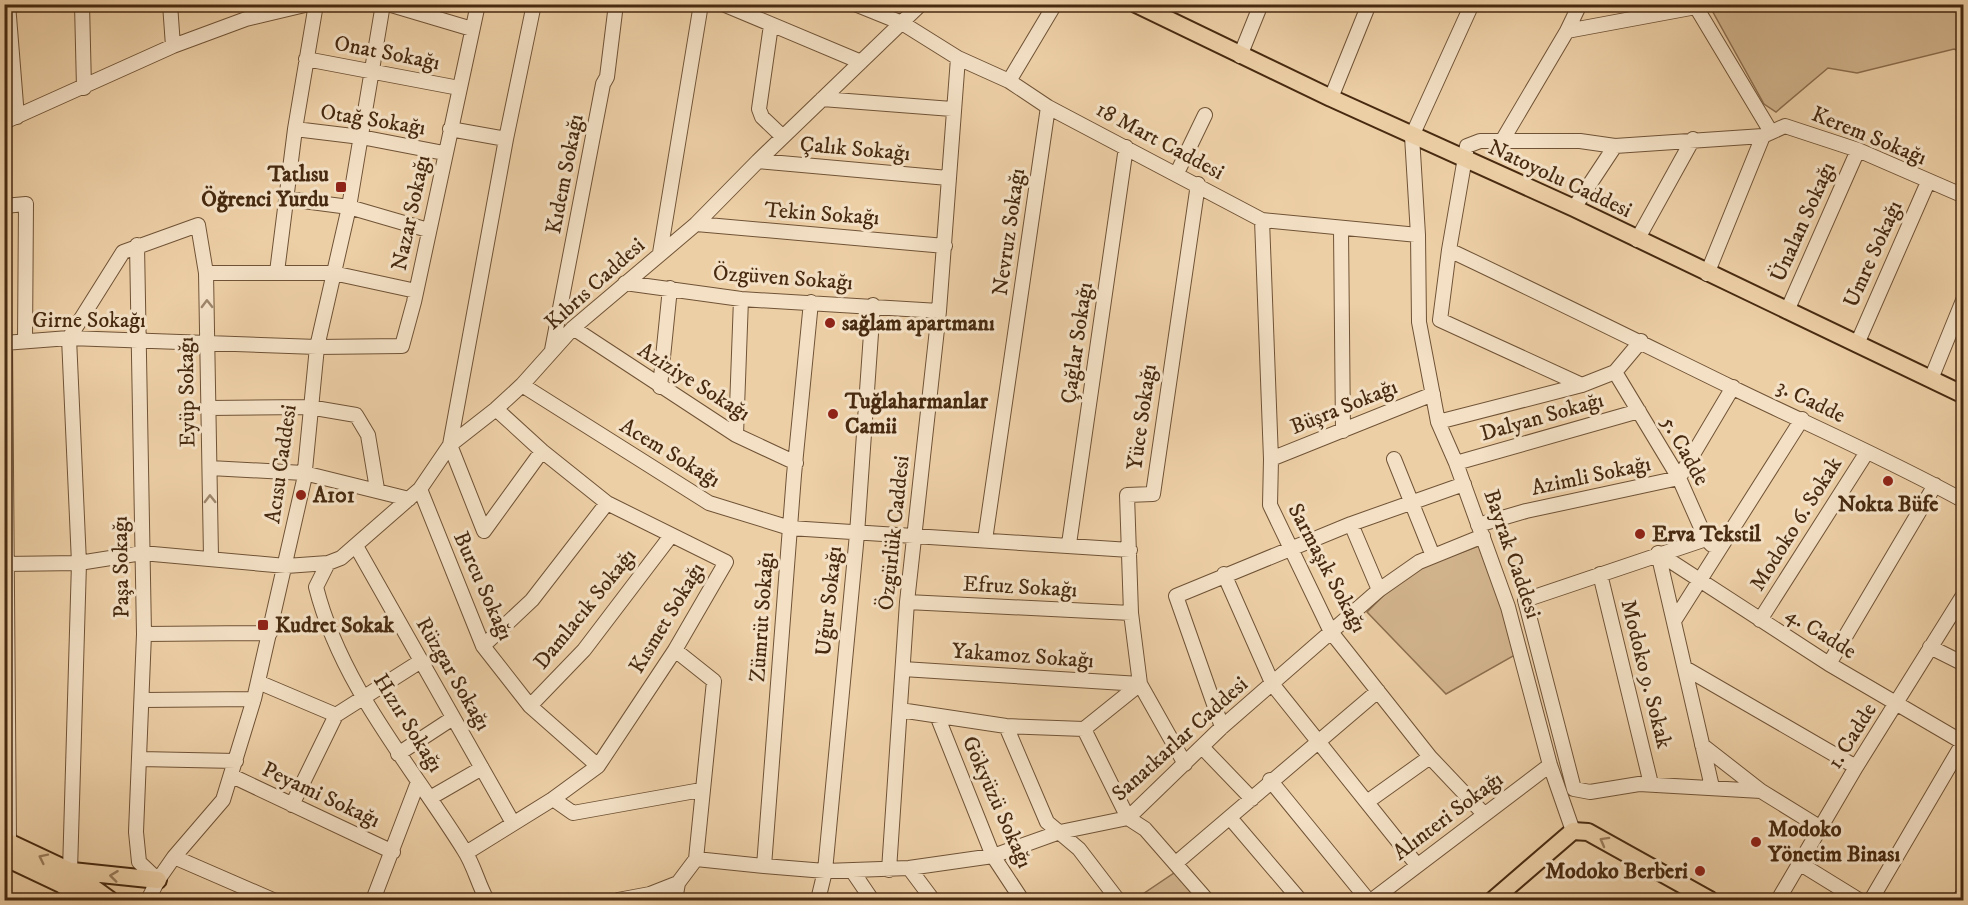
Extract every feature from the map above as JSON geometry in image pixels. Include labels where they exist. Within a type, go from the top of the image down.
[{"type":"main road","name":"Natoyolu Caddesi","points":[[1147,7],[1240,56],[1574,208],[1707,274],[1964,395]]},
{"type":"main road","points":[[1493,900],[1574,831],[1588,832],[1710,900]]},
{"type":"main road","points":[[6,846],[70,871],[110,900]]},
{"type":"main road","points":[[6,846],[86,900]]},
{"type":"main road","points":[[70,871],[158,880]]},
{"type":"street","points":[[8,4],[11,119],[84,88],[245,12],[309,4]]},
{"type":"street","points":[[82,4],[84,88]]},
{"type":"street","points":[[170,4],[173,46]]},
{"type":"street","points":[[277,272],[295,129],[316,4]]},
{"type":"street","points":[[385,4],[472,29]]},
{"type":"street","name":"Acısu Caddesi","points":[[148,900],[174,857],[223,800],[254,699],[286,566],[304,473],[317,347],[349,207],[385,4]]},
{"type":"street","name":"Nazar Sokağı","points":[[317,347],[402,346],[478,4]]},
{"type":"street","points":[[534,4],[506,139],[450,445],[484,531],[542,451]]},
{"type":"street","name":"Kıdem Sokağı","points":[[552,351],[603,84],[607,77],[616,4]]},
{"type":"street","points":[[660,253],[702,4]]},
{"type":"street","points":[[723,4],[861,62]]},
{"type":"street","name":"18 Mart Caddesi","points":[[855,4],[902,23],[958,58],[1009,81],[1048,107],[1198,184],[1262,220],[1341,230],[1418,235]]},
{"type":"street","name":"Kıbrıs Caddesi","points":[[5,564],[79,562],[141,553],[286,566],[328,563],[356,546],[420,489],[450,445],[522,385],[573,328],[696,224],[921,4]]},
{"type":"street","points":[[1009,81],[1055,4]]},
{"type":"street","points":[[1240,56],[1261,4]]},
{"type":"street","points":[[1331,98],[1369,4]]},
{"type":"street","points":[[1412,136],[1472,4]]},
{"type":"street","points":[[1502,141],[1567,31],[1580,4]]},
{"type":"street","points":[[1567,31],[1696,6],[1767,134],[1707,274]]},
{"type":"street","points":[[771,25],[759,109],[762,117],[783,137]]},
{"type":"street","name":"Özgürlük Caddesi","points":[[889,870],[907,602],[939,311],[945,246],[952,109],[958,58]]},
{"type":"street","name":"Onat Sokağı","points":[[306,59],[459,88]]},
{"type":"street","points":[[822,99],[952,109]]},
{"type":"street","name":"Nevruz Sokağı","points":[[985,540],[1048,107]]},
{"type":"street","points":[[1177,173],[1205,115]]},
{"type":"street","name":"Kerem Sokağı","points":[[1464,159],[1467,146],[1480,141],[1580,141],[1616,146],[1767,134],[1785,126],[1858,150],[1964,196]]},
{"type":"street","name":"Otağ Sokağı","points":[[295,129],[361,137],[444,153]]},
{"type":"street","points":[[450,129],[506,139]]},
{"type":"street","name":"Bayrak Caddesi","points":[[1412,136],[1418,235],[1419,322],[1438,422],[1464,484],[1508,607],[1550,765],[1574,831]]},
{"type":"street","points":[[1637,240],[1693,139]]},
{"type":"street","points":[[1574,208],[1616,146]]},
{"type":"street","name":"Çağlar Sokağı","points":[[1069,544],[1126,147]]},
{"type":"street","name":"Ünalan Sokağı","points":[[1786,311],[1858,150]]},
{"type":"street","points":[[1464,159],[1440,320],[1582,385]]},
{"type":"street","name":"Çalık Sokağı","points":[[758,161],[948,178]]},
{"type":"street","name":"Umre Sokağı","points":[[1857,344],[1928,182]]},
{"type":"street","name":"Yüce Sokağı","points":[[1185,764],[1140,684],[1131,613],[1128,495],[1153,494],[1198,184]]},
{"type":"street","points":[[288,199],[349,207],[428,230]]},
{"type":"street","points":[[4,206],[26,204],[26,341]]},
{"type":"street","name":"Sarmaşık Sokağı","points":[[1262,220],[1271,459],[1270,505],[1331,632],[1430,757],[1484,814]]},
{"type":"street","name":"Tekin Sokağı","points":[[696,224],[945,246]]},
{"type":"street","name":"Eyüp Sokağı","points":[[136,245],[198,225],[206,273],[211,558]]},
{"type":"street","points":[[1341,230],[1343,431]]},
{"type":"street","points":[[70,871],[79,562],[69,338],[123,252],[136,245]]},
{"type":"street","name":"Paşa Sokağı","points":[[136,245],[144,634],[136,832],[139,862],[158,880]]},
{"type":"street","name":"3. Cadde","points":[[1449,250],[1802,419],[1964,501]]},
{"type":"street","points":[[206,273],[333,273],[416,291]]},
{"type":"street","name":"Özgüven Sokağı","points":[[625,283],[741,299],[873,305],[939,311]]},
{"type":"street","points":[[660,387],[670,288]]},
{"type":"street","points":[[1931,379],[1964,298]]},
{"type":"street","points":[[736,435],[741,299]]},
{"type":"street","name":"Zümrüt Sokağı","points":[[764,866],[789,528],[811,302]]},
{"type":"street","name":"Uğur Sokağı","points":[[818,900],[825,871],[857,534],[873,305]]},
{"type":"street","name":"Aziziye Sokağı","points":[[573,328],[736,435],[796,463]]},
{"type":"street","name":"Girne Sokağı","points":[[5,343],[69,338],[317,347]]},
{"type":"street","points":[[1438,422],[1582,385],[1615,372],[1641,341]]},
{"type":"street","points":[[5,343],[6,846]]},
{"type":"street","name":"5. Cadde","points":[[1615,372],[1679,478],[1706,539],[1717,550]]},
{"type":"street","name":"Acem Sokağı","points":[[522,385],[709,503],[789,528],[857,534],[1069,544],[1130,550]]},
{"type":"street","points":[[1679,478],[1733,387]]},
{"type":"street","name":"Büşra Sokağı","points":[[1271,459],[1433,394]]},
{"type":"street","points":[[209,408],[309,407],[356,415],[368,435],[376,489]]},
{"type":"street","name":"Kısmet Sokağı","points":[[466,853],[553,799],[598,766],[675,650],[726,562],[670,537],[607,503],[542,451],[496,409]]},
{"type":"street","name":"Dalyan Sokağı","points":[[1456,463],[1638,411]]},
{"type":"street","points":[[1674,621],[1699,578],[1802,419]]},
{"type":"street","name":"Modoko 6. Sokak","points":[[1760,620],[1867,452]]},
{"type":"street","points":[[1394,459],[1433,556]]},
{"type":"street","points":[[210,468],[304,473],[409,499]]},
{"type":"street","name":"Azimli Sokağı","points":[[1481,531],[1526,512],[1679,478]]},
{"type":"street","points":[[1222,727],[1176,596],[1224,574],[1291,550],[1351,524],[1464,484]]},
{"type":"street","points":[[1829,664],[1935,485]]},
{"type":"street","name":"Burcu Sokağı","points":[[420,489],[483,646],[530,706],[598,766]]},
{"type":"street","points":[[483,646],[532,600],[607,503]]},
{"type":"street","points":[[1351,524],[1378,590]]},
{"type":"street","name":"Sanatkarlar Caddesi","points":[[764,866],[853,872],[909,868],[993,856],[1060,832],[1128,818],[1222,727],[1273,685],[1378,590],[1433,556],[1481,531]]},
{"type":"street","name":"Damlacık Sokağı","points":[[530,706],[584,650],[670,537]]},
{"type":"street","points":[[1706,539],[1658,553],[1526,600],[1574,789],[1590,792],[1651,784],[1761,791]]},
{"type":"street","name":"Rüzgar Sokağı","points":[[356,546],[513,823]]},
{"type":"street","points":[[1658,553],[1712,788]]},
{"type":"street","name":"4. Cadde","points":[[1658,553],[1829,664],[1963,743]]},
{"type":"street","name":"Hızır Sokağı","points":[[328,563],[316,587],[326,625],[398,754],[466,853],[485,899]]},
{"type":"street","points":[[1224,574],[1273,685],[1417,865]]},
{"type":"street","name":"Modoko 9. Sokak","points":[[1600,574],[1651,784]]},
{"type":"street","name":"1. Cadde","points":[[1778,900],[1856,767],[1964,594]]},
{"type":"street","name":"Efruz Sokağı","points":[[907,602],[1131,613]]},
{"type":"street","points":[[144,634],[270,633]]},
{"type":"street","points":[[1930,647],[1964,664]]},
{"type":"street","points":[[675,650],[714,681],[701,790],[696,858],[678,883],[675,900]]},
{"type":"street","points":[[292,805],[336,714],[421,661]]},
{"type":"street","points":[[1685,668],[1856,767]]},
{"type":"street","name":"Yakamoz Sokağı","points":[[903,669],[1140,684]]},
{"type":"street","points":[[258,682],[336,714]]},
{"type":"street","points":[[900,710],[938,718],[1006,726],[1084,729],[1140,684]]},
{"type":"street","points":[[1176,863],[1231,819],[1270,780],[1378,691]]},
{"type":"street","points":[[143,700],[254,699]]},
{"type":"street","points":[[398,754],[453,718]]},
{"type":"street","name":"Gökyüzü Sokağı","points":[[938,718],[993,856],[1022,900]]},
{"type":"street","points":[[1006,726],[1047,822],[1078,849],[1118,900]]},
{"type":"street","points":[[1084,729],[1128,818],[1145,829],[1207,900]]},
{"type":"street","points":[[1871,900],[1963,743]]},
{"type":"street","points":[[1702,745],[1761,791],[1821,828]]},
{"type":"street","points":[[1202,747],[1252,799]]},
{"type":"street","points":[[1367,802],[1430,757]]},
{"type":"street","points":[[140,759],[236,761]]},
{"type":"street","name":"Alınteri Sokağı","points":[[1370,900],[1550,765]]},
{"type":"street","points":[[430,798],[482,768]]},
{"type":"street","name":"Peyami Sokağı","points":[[232,776],[393,852]]},
{"type":"street","points":[[1270,780],[1370,900]]},
{"type":"street","points":[[373,900],[418,782]]},
{"type":"street","points":[[553,799],[573,813],[701,790]]},
{"type":"street","points":[[1231,819],[1300,900]]},
{"type":"street","points":[[174,857],[273,900]]},
{"type":"street","points":[[696,858],[764,866]]},
{"type":"street","points":[[1799,863],[1859,900]]},
{"type":"street","points":[[909,868],[933,900]]},
{"type":"street","points":[[853,872],[872,900]]},
{"type":"street","points":[[618,900],[650,894],[678,883]]},
{"type":"street","points":[[1959,900],[1964,893]]},
{"type":"shaded area","points":[[1709,5],[1963,5],[1963,53],[1954,49],[1857,73],[1828,68],[1776,112],[1764,104]]},
{"type":"shaded area","points":[[1484,544],[1515,655],[1446,694],[1367,612],[1406,573]]},
{"type":"shaded area","points":[[1177,871],[1202,900],[1134,900]]},
{"type":"place","name":"Tatlısu Öğrenci Yurdu","points":[[341,187]]},
{"type":"place","name":"sağlam apartmanı","points":[[830,323]]},
{"type":"place","name":"Tuğlaharmanlar Camii","points":[[833,414]]},
{"type":"place","name":"Nokta Büfe","points":[[1888,481]]},
{"type":"place","name":"A101","points":[[301,495]]},
{"type":"place","name":"Erva Tekstil","points":[[1640,534]]},
{"type":"place","name":"Kudret Sokak","points":[[263,625]]},
{"type":"place","name":"Modoko Yönetim Binası","points":[[1756,842]]},
{"type":"place","name":"Modoko Berberi","points":[[1700,871]]}]
